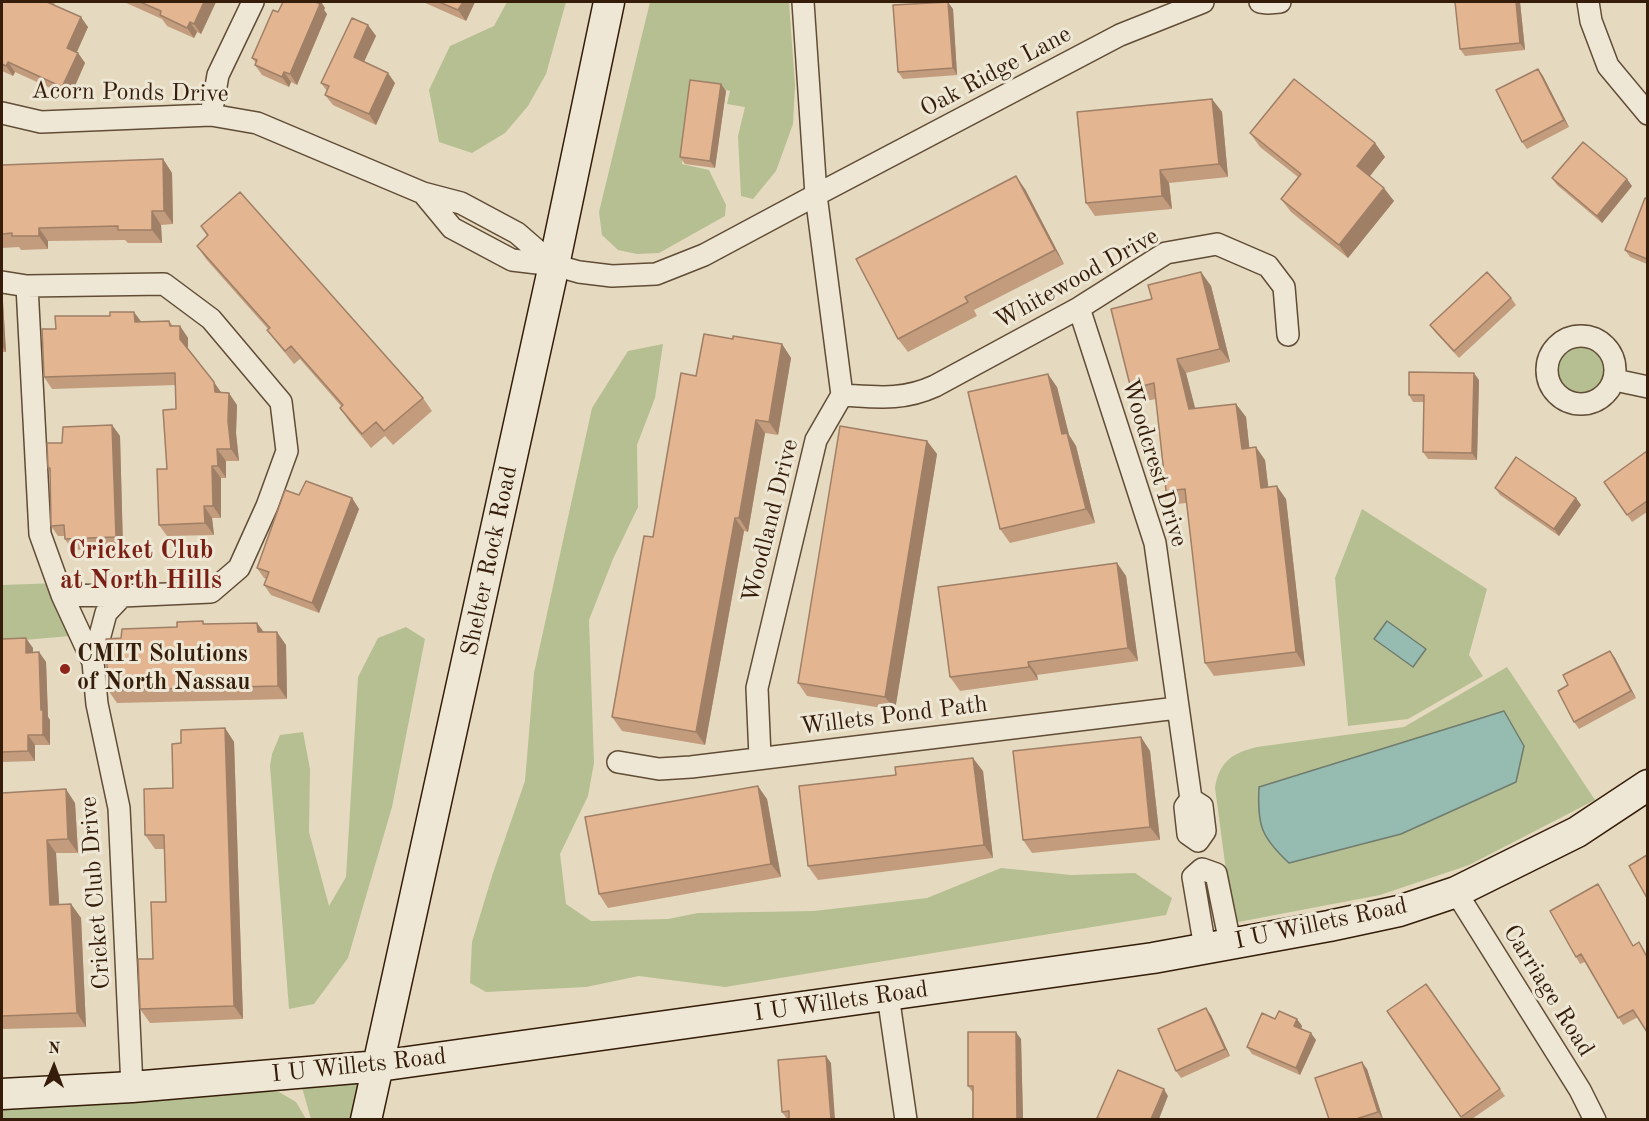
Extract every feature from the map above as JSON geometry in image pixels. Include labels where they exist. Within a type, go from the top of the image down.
[{"type":"main road","name":"Shelter Rock Road","points":[[366,1119],[554,265],[609,2]]},
{"type":"main road","name":"I U Willets Road","points":[[2,1094],[132,1087],[379,1066],[1153,958],[1329,926],[1399,910],[1456,892],[1577,832],[1647,785]]},
{"type":"street","points":[[211,115],[218,75],[254,2]]},
{"type":"street","points":[[803,2],[811,145],[842,395]]},
{"type":"street","name":"Oak Ridge Lane","points":[[554,265],[579,272],[612,276],[656,274],[705,255],[1102,44],[1203,2]]},
{"type":"street","points":[[1260,2],[1280,2]]},
{"type":"street","points":[[1588,2],[1591,21],[1608,66],[1647,114]]},
{"type":"street","name":"Acorn Ponds Drive","points":[[2,113],[41,122],[211,115],[257,123],[423,193],[452,228],[512,260],[554,265]]},
{"type":"street","name":"Whitewood Drive","points":[[842,395],[888,398],[917,394],[1079,308],[1166,253],[1217,244],[1268,266],[1284,286],[1287,335]]},
{"type":"street","points":[[2,282],[27,286],[164,284],[211,319],[281,402],[287,451],[267,506],[239,568],[212,592],[122,596],[62,595]]},
{"type":"street","name":"Cricket Club Drive","points":[[27,286],[40,534],[62,595],[93,662],[97,704],[119,808],[132,1087]]},
{"type":"street","name":"Woodcrest Drive","points":[[1079,308],[1155,543],[1191,799],[1202,806],[1205,831],[1198,841],[1202,869],[1215,874],[1217,945]]},
{"type":"street","points":[[1615,380],[1647,387]]},
{"type":"street","name":"Woodland Drive","points":[[760,758],[757,688],[816,440],[842,395]]},
{"type":"street","name":"Cricket Club Drive","points":[[93,662],[106,613],[122,596]]},
{"type":"street","name":"Willets Pond Path","points":[[618,762],[659,769],[1177,708]]},
{"type":"street","name":"Carriage Road","points":[[1456,892],[1580,1090],[1595,1119]]},
{"type":"street","points":[[888,995],[906,1119]]},
{"type":"green space","points":[[507,2],[566,2],[546,74],[528,106],[505,133],[472,153],[439,142],[429,90],[450,46],[494,26]]},
{"type":"green space","points":[[650,2],[789,2],[795,85],[793,124],[776,171],[753,199],[741,196],[738,136],[745,107],[727,104],[730,91],[695,81],[682,164],[709,170],[726,205],[725,216],[659,253],[637,254],[618,250],[602,235],[599,212]]},
{"type":"green space","points":[[1574,336],[1588,336],[1600,341],[1610,351],[1615,370],[1610,389],[1600,399],[1588,404],[1574,404],[1562,399],[1552,389],[1547,377],[1547,363],[1552,351],[1562,341]]},
{"type":"green space","points":[[663,344],[655,398],[637,445],[638,507],[613,559],[589,620],[594,763],[588,796],[560,854],[566,904],[591,921],[668,919],[698,913],[814,911],[927,898],[1001,868],[1071,875],[1135,873],[1172,898],[1166,915],[725,987],[639,976],[586,987],[486,992],[470,983],[472,942],[525,781],[534,673],[592,408],[628,351]]},
{"type":"green space","points":[[1362,509],[1487,589],[1469,655],[1483,676],[1408,719],[1348,726],[1335,578]]},
{"type":"green space","points":[[58,583],[81,635],[2,642],[2,585]]},
{"type":"green space","points":[[406,627],[425,639],[392,807],[348,958],[314,1004],[289,1009],[270,766],[272,754],[280,735],[303,732],[310,769],[309,832],[329,906],[346,877],[358,677],[378,638]]},
{"type":"green space","points":[[1507,667],[1595,800],[1469,865],[1380,895],[1233,923],[1215,788],[1223,765],[1240,752],[1257,747],[1404,727]],"holes":[[[1524,746],[1516,782],[1401,834]]]},
{"type":"green space","points":[[379,1066],[366,1119],[311,1119],[303,1091],[296,1080]]},
{"type":"green space","points":[[220,1088],[279,1092],[296,1102],[306,1119],[2,1120],[2,1106]]},
{"type":"water","points":[[1387,621],[1426,649],[1413,667],[1374,639]]},
{"type":"water","points":[[1504,711],[1524,746],[1516,782],[1401,834],[1289,863],[1267,838],[1260,821],[1259,787]]},
{"type":"building","points":[[2,2],[47,2],[81,17],[67,48],[78,53],[62,87],[8,62],[6,66],[2,64]]},
{"type":"building","points":[[140,2],[204,2],[194,24],[190,22],[187,28],[160,15],[161,11]]},
{"type":"building","points":[[283,2],[320,4],[290,74],[284,72],[282,77],[255,65],[257,60],[252,58],[273,10],[278,12]]},
{"type":"building","points":[[439,2],[463,2],[458,10]]},
{"type":"building","points":[[948,2],[953,68],[898,72],[893,5]]},
{"type":"building","points":[[1455,2],[1516,2],[1520,43],[1460,49]]},
{"type":"building","points":[[352,18],[368,25],[354,57],[388,73],[369,114],[325,95],[329,86],[321,83]]},
{"type":"building","points":[[1538,69],[1564,120],[1522,142],[1496,90]]},
{"type":"building","points":[[1294,79],[1375,143],[1357,166],[1384,188],[1339,245],[1281,199],[1301,174],[1250,133]]},
{"type":"building","points":[[690,80],[721,84],[710,161],[680,157]]},
{"type":"building","points":[[1212,99],[1219,164],[1160,170],[1162,196],[1086,203],[1077,112]]},
{"type":"building","points":[[1583,142],[1627,179],[1597,216],[1552,178]]},
{"type":"building","points":[[163,159],[164,211],[152,211],[152,230],[118,230],[118,226],[39,228],[39,236],[2,234],[2,165]]},
{"type":"building","points":[[1016,176],[1055,250],[965,297],[968,302],[898,339],[856,259]]},
{"type":"building","points":[[240,192],[423,398],[384,431],[376,422],[362,434],[340,408],[343,405],[291,346],[285,351],[267,330],[270,328],[197,246],[208,235],[201,226]]},
{"type":"building","points":[[1645,198],[1647,199],[1647,259],[1625,250]]},
{"type":"building","points":[[1201,272],[1220,349],[1177,359],[1189,409],[1236,404],[1242,449],[1256,447],[1261,488],[1277,486],[1296,652],[1205,663],[1185,489],[1166,491],[1154,383],[1131,389],[1111,309],[1152,299],[1148,285]]},
{"type":"building","points":[[1487,272],[1511,298],[1454,351],[1430,325]]},
{"type":"building","points":[[110,312],[134,312],[135,322],[169,321],[170,326],[180,326],[180,339],[214,382],[215,392],[229,393],[228,421],[231,449],[217,449],[218,466],[212,466],[213,506],[204,506],[205,523],[159,525],[157,469],[167,469],[163,410],[176,409],[175,373],[44,377],[42,329],[56,329],[55,316],[110,316]]},
{"type":"building","points":[[704,334],[782,344],[769,422],[756,420],[739,518],[735,518],[696,732],[612,717],[644,536],[653,537],[681,373],[696,376]]},
{"type":"building","points":[[1409,372],[1474,373],[1472,453],[1423,452],[1424,395],[1409,395]]},
{"type":"building","points":[[1048,374],[1062,434],[1067,433],[1086,509],[1000,529],[968,392]]},
{"type":"building","points":[[112,425],[116,537],[65,539],[64,525],[51,526],[47,443],[62,443],[63,427]]},
{"type":"building","points":[[840,426],[927,441],[885,697],[798,683]]},
{"type":"building","points":[[1647,451],[1647,501],[1627,515],[1604,482]]},
{"type":"building","points":[[1516,457],[1576,498],[1554,529],[1495,488]]},
{"type":"building","points":[[306,481],[352,498],[312,603],[264,585],[269,572],[257,568],[285,490],[299,495]]},
{"type":"building","points":[[1117,563],[1128,648],[1028,662],[1029,667],[950,677],[938,587]]},
{"type":"building","points":[[203,621],[203,624],[257,623],[258,632],[277,632],[278,686],[108,690],[106,639],[121,638],[122,629],[177,627],[177,622]]},
{"type":"building","points":[[26,638],[26,653],[39,652],[43,735],[28,735],[28,751],[2,752],[2,639]]},
{"type":"building","points":[[1610,651],[1631,691],[1574,722],[1558,691],[1568,685],[1563,675]]},
{"type":"building","points":[[225,728],[234,1006],[140,1009],[138,959],[153,959],[151,902],[166,902],[164,835],[145,835],[144,789],[173,788],[172,744],[181,743],[181,730]]},
{"type":"building","points":[[1141,737],[1150,827],[1023,840],[1013,751]]},
{"type":"building","points":[[973,758],[984,845],[808,866],[799,786],[896,775],[895,767]]},
{"type":"building","points":[[758,786],[771,864],[599,894],[585,817]]},
{"type":"building","points":[[66,789],[68,839],[47,840],[50,905],[71,904],[77,1013],[2,1016],[2,793]]},
{"type":"building","points":[[1647,855],[1647,898],[1629,866]]},
{"type":"building","points":[[1598,884],[1633,946],[1639,942],[1647,957],[1647,1032],[1633,1010],[1618,1018],[1581,954],[1576,957],[1550,911]]},
{"type":"building","points":[[1426,984],[1500,1089],[1461,1117],[1387,1011]]},
{"type":"building","points":[[1206,1008],[1225,1049],[1176,1071],[1158,1029]]},
{"type":"building","points":[[1279,1011],[1297,1019],[1294,1026],[1311,1033],[1296,1068],[1247,1047],[1262,1013],[1275,1019]]},
{"type":"building","points":[[968,1032],[1016,1032],[1017,1119],[973,1119],[973,1086],[968,1086]]},
{"type":"building","points":[[826,1056],[831,1119],[789,1119],[789,1111],[782,1112],[778,1060]]},
{"type":"building","points":[[1362,1062],[1378,1112],[1356,1119],[1329,1119],[1315,1078]]},
{"type":"building","points":[[1118,1070],[1164,1089],[1151,1119],[1097,1118]]},
{"type":"place","name":"CMIT Solutions of North Nassau","points":[[65,669]]},
{"type":"district","name":"Cricket Club at North Hills","points":[[141,566]]}]
